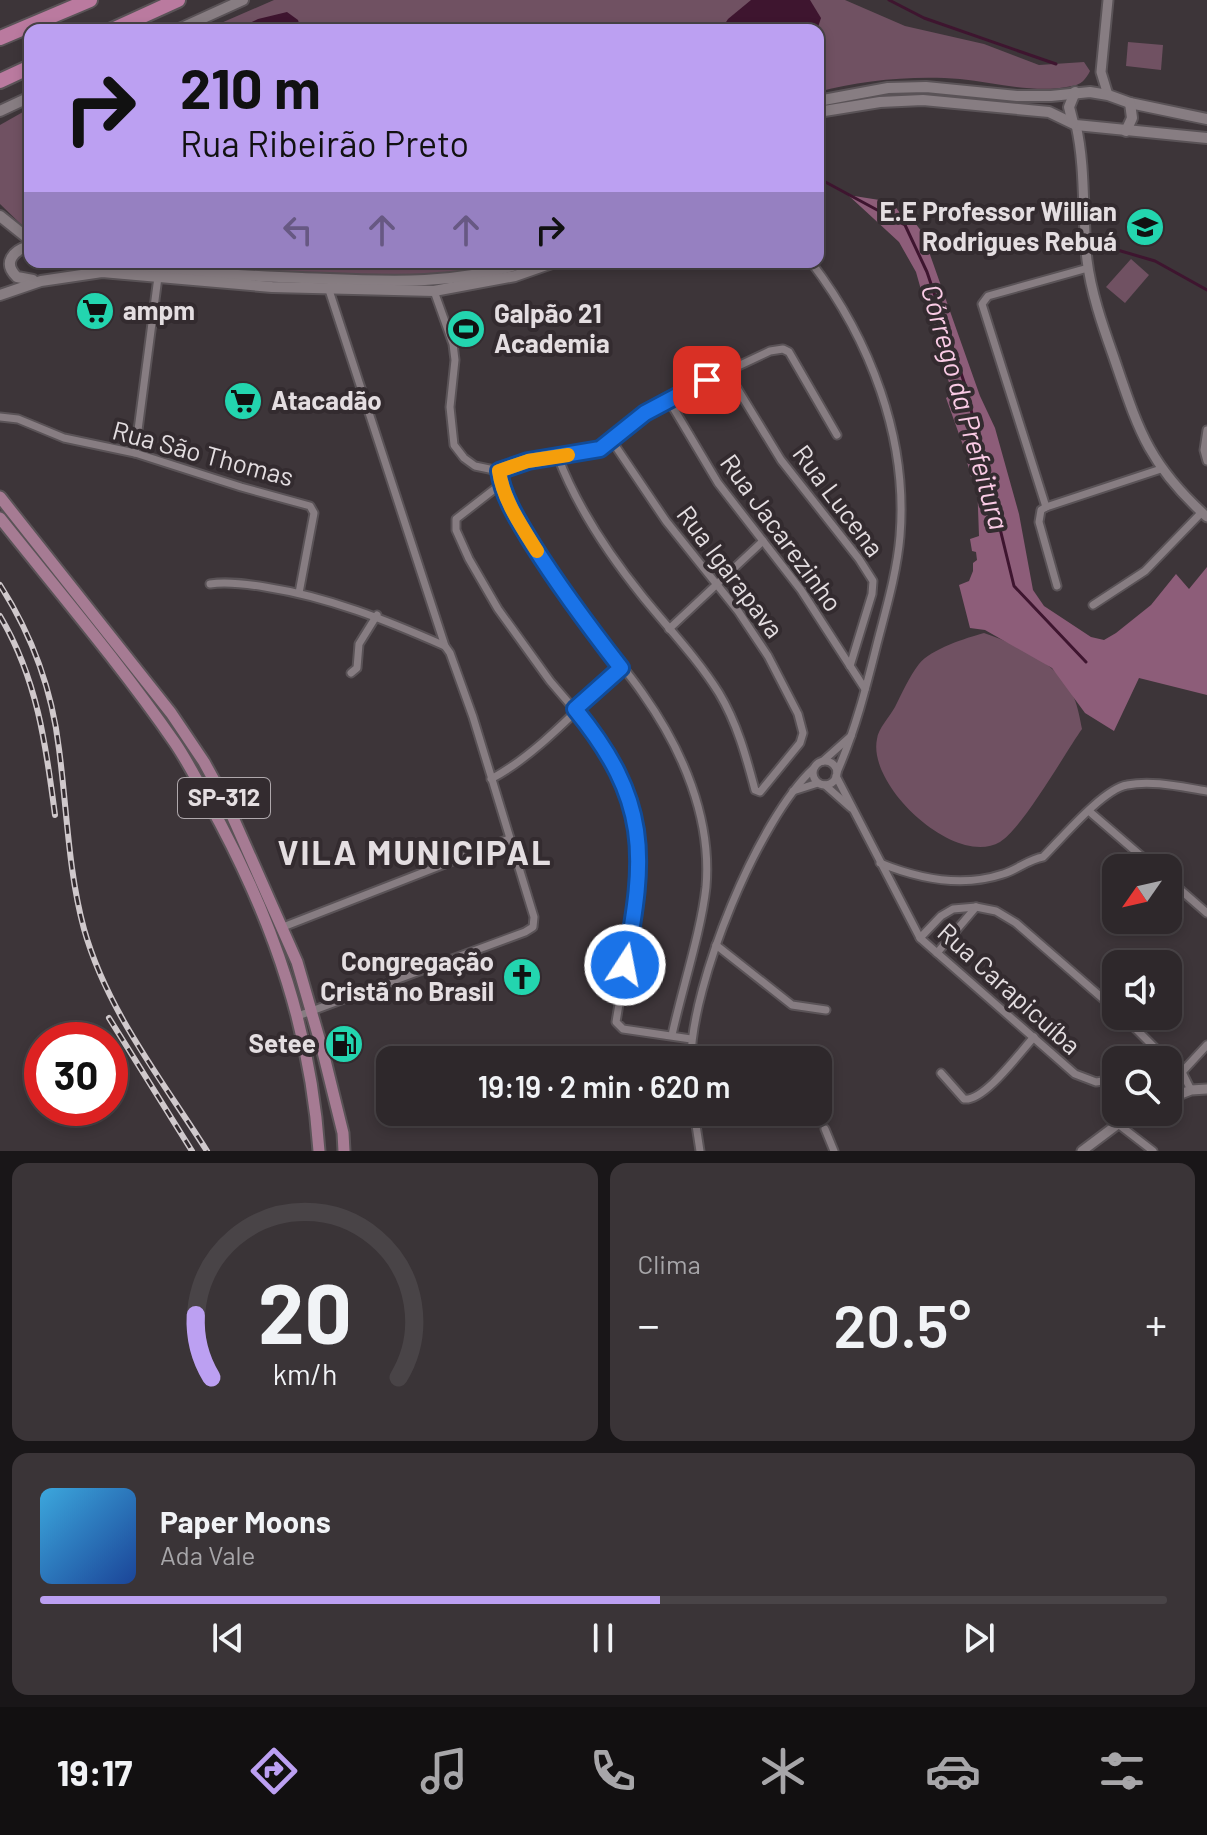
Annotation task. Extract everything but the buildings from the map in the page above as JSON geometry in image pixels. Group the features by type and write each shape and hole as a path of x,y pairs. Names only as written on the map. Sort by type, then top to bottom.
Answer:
{"highway":[{"path":"33,24 90,0"},
{"path":"125,24 178,0"},
{"path":"0,38 24,28"},
{"path":"0,81 24,70"}],"main road":[{"path":"190,24 243,0"},
{"path":"824,100 888,88 926,87 1017,96 1090,92 1207,119"},
{"path":"1074,124 1069,107 1075,92"},
{"path":"0,113 24,99"},
{"path":"824,111 880,102 923,100 1049,112 1074,124 1207,138"},
{"path":"1126,131 1131,122 1130,103"},
{"path":"0,216 24,238"},
{"path":"24,246 14,252 10,266 17,277 41,281"},
{"path":"154,268 272,278 410,282 476,275 502,268"},
{"path":"0,295 41,281 102,272 329,290 434,291 515,276 538,268"},
{"name":"SP-312","path":"0,497 163,702 204,762 243,834 283,927 312,1011 343,1133 344,1151"},
{"name":"SP-312","path":"0,518 128,679 192,770 250,880 283,966 308,1055 319,1151"}],"street":[{"path":"1108,0 1101,72 1108,95"},
{"path":"1090,92 1101,72"},
{"path":"1074,124 1080,146 1088,268 1100,318 1136,426 1161,469 1204,514 1145,571 1093,605"},
{"path":"1080,146 1093,127"},
{"path":"791,792 832,783 837,774 853,735 886,610 900,536 897,462 884,403 864,347 815,268"},
{"path":"1046,507 982,304 988,296 1088,268"},
{"path":"135,453 158,277"},
{"path":"298,1016 525,932 533,927 534,917 473,717 329,290"},
{"path":"434,291 453,344 455,360 450,407 454,445 475,466 499,471 528,461 591,452 612,441 638,418 668,399 770,351 787,350 837,435"},
{"name":"Rua Lucena","path":"726,370 781,460 873,581 872,594 850,666"},
{"name":"Rua Jacarezinho","path":"668,399 718,483 801,590 865,689"},
{"name":"Rua São Thomas","path":"0,417 18,419 50,434 135,453 310,506 314,513 299,593"},
{"path":"1207,430 1204,450 1207,461"},
{"name":"Rua Igarapava","path":"612,441 666,521 768,656 791,697 803,733 796,748 757,792 741,737 719,693 695,658 669,629"},
{"path":"558,457 595,528 669,629 763,541"},
{"path":"1057,586 1039,522 1039,515 1046,507 1161,469"},
{"path":"499,471 512,510 557,583 651,705 680,754 691,781 705,847 706,888 672,1035"},
{"path":"501,484 456,519 456,530 498,609 542,670 600,741 621,776 637,829 639,884 615,1018 623,1029 691,1039"},
{"path":"210,584 251,585 299,593 377,615 448,650"},
{"path":"351,673 357,668 359,644 377,615"},
{"path":"491,779 516,763 621,668"},
{"path":"691,1046 716,945 755,855 791,792 853,735"},
{"path":"823,761 834,765 837,774"},
{"path":"814,768 813,776 821,784"},
{"name":"Rua Carapicuíba","path":"837,774 852,810 920,938 1082,1079 1102,1081"},
{"name":"Rua Carapicuíba","path":"821,784 852,810"},
{"path":"880,863 908,875 935,881 995,877 1033,858 1043,857 1114,790 1126,785 1156,784 1207,791"},
{"path":"1090,812 1139,854"},
{"path":"283,927 509,839"},
{"path":"1182,891 1207,913"},
{"path":"920,938 946,912 959,907 996,911 1016,923 1102,998"},
{"path":"937,953 976,907"},
{"path":"716,945 792,1005 826,1010"},
{"path":"1137,1030 1153,1046"},
{"path":"941,1073 964,1099 973,1100 1034,1037"},
{"path":"1191,1090 1182,1072 1207,1045"},
{"path":"1182,1094 1207,1089"},
{"path":"696,1126 700,1151"},
{"path":"1082,1151 1115,1126"},
{"path":"1121,1126 1153,1151"},
{"path":"825,1129 834,1151"}],"shaded area":[{"path":"274,0 845,0 905,26 984,44 1039,65 1084,62 1090,71 1078,84 1058,88 1030,88 960,79 907,78 824,90 824,24 219,24"},
{"path":"751,0 810,0 821,18 819,24 725,24"},
{"path":"287,12 299,24 248,24"},
{"path":"1128,42 1163,45 1161,70 1126,66"},
{"path":"24,111 24,227 0,204 0,125"},
{"path":"848,195 892,202 907,223 912,219 922,232 980,396 995,428 1019,514 1033,590 1044,606 1091,637 1104,640 1151,605 1176,574 1189,589 1207,567 1207,695 1139,678 1114,731 1085,713 1052,668 985,630 970,628 959,585 969,581 973,563 977,560 970,539 979,536 977,481 975,475 971,477 966,458 973,452 964,448 946,398 953,393 947,377 949,360 925,304 916,272 899,242"},
{"path":"1131,259 1149,275 1125,303 1106,287"},
{"path":"206,268 485,268 453,275 371,281"},
{"path":"984,633 1010,643 1048,665 1074,698 1082,729 1020,822 1000,842 981,847 960,843 918,818 886,779 878,758 877,739 924,659 940,649"}],"waterway":[{"path":"889,0 924,18 1056,64"},
{"name":"Córrego da Prefeitura","path":"824,181 905,225 927,272 965,385 1014,586 1086,662"},
{"path":"1114,249 1155,261 1207,290"}],"railway":[{"path":"0,585 22,623 46,684 56,727 74,884 94,959 121,1017 207,1151"},
{"path":"0,616 23,663 38,712 55,815"},
{"path":"109,1018 192,1151"}],"slow traffic":[{"path":"537,551 512,510 499,471 528,461 568,455"}],"place":[{"name":"E.E Professor Willian Rodrigues Rebuá","path":"1145,227"},
{"name":"ampm","path":"95,311"},
{"name":"Galpão 21 Academia","path":"466,329"},
{"name":"Atacadão","path":"243,401"},
{"name":"Congregação Cristã no Brasil","path":"522,977"},
{"name":"Setee","path":"344,1044"}],"district":[{"name":"VILA MUNICIPAL","path":"415,853"}],"route":[{"path":"625,965 639,884 637,829 621,776 575,709 621,668 573,607 540,556 512,510 499,471 528,461 600,449 645,413 707,380"}]}
